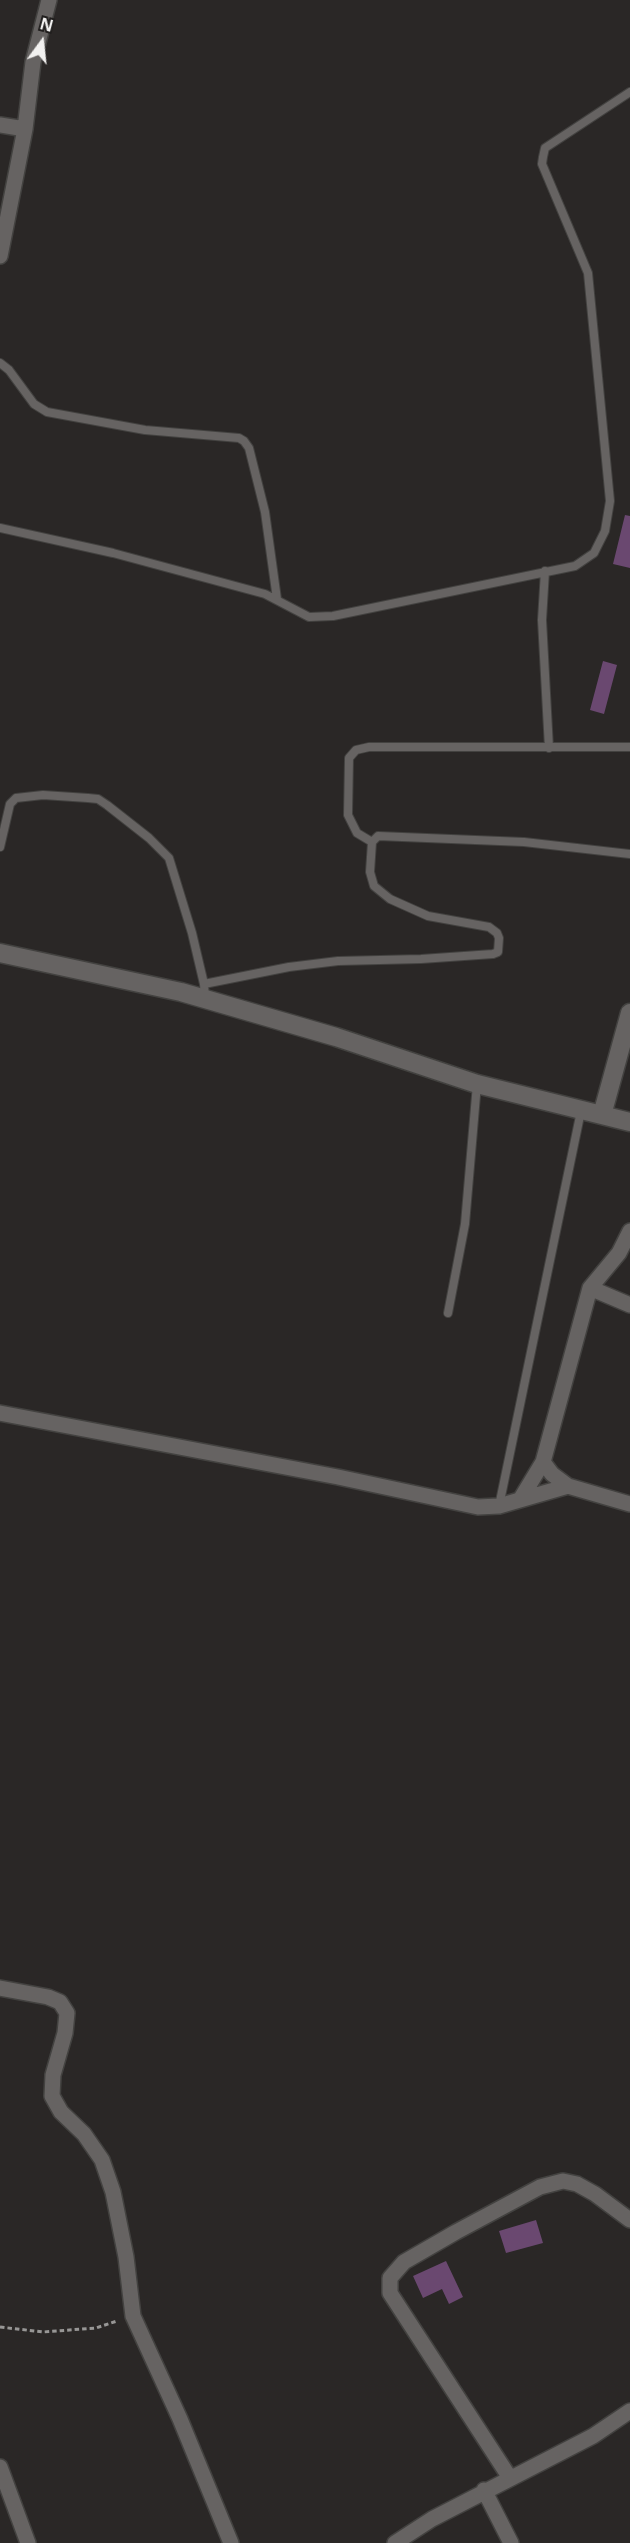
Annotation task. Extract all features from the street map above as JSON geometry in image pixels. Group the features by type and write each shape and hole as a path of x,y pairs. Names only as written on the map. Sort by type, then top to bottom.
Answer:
{"street":[{"path":"0,256 25,129 33,62 44,2"},
{"path":"0,125 25,129"},
{"path":"0,953 205,991 477,1084 630,1122"},
{"path":"602,1115 630,1013"},
{"path":"520,1500 543,1462 590,1288 620,1253 630,1231"},
{"path":"590,1288 630,1305"},
{"path":"0,1413 338,1477 478,1507 499,1506 568,1486"},
{"path":"543,1462 552,1474 568,1486 630,1504"},
{"path":"0,1988 48,1997 60,2002 67,2013 65,2033 53,2075 52,2096 61,2112 84,2133 102,2160 113,2193 126,2257 134,2316 231,2543"},
{"path":"510,2478 390,2293 390,2278 404,2262 456,2232 540,2187 563,2181 577,2184 595,2194 630,2220"},
{"path":"395,2543 432,2518 593,2436 630,2411"},
{"path":"0,2467 28,2543"},
{"path":"484,2490 511,2543"}],"lane":[{"path":"0,528 113,553 277,599 309,617 333,616 575,566 594,554 605,531 610,501 588,273 542,164 545,148 630,92"},
{"path":"0,363 9,370 34,404 47,412 145,430 239,438 244,441 249,448 265,512 277,599"},
{"path":"545,571 542,620 549,748"},
{"path":"372,842 357,832 348,815 349,758 356,750 369,747 630,747"},
{"path":"0,847 10,804 16,798 43,795 88,798 107,805 149,838 169,858 186,911 205,991 289,967 339,961 452,957 498,952 499,938 497,933 489,927 428,916 390,899 374,886 370,872 372,842 374,838 383,834 472,841 524,842 630,854"},
{"path":"448,1313 465,1224 477,1084"},
{"path":"499,1506 581,1109"}],"path":[{"path":"0,2328 43,2332 96,2328 134,2316"}],"building":[{"path":"625,515 630,516 630,568 613,564"},
{"path":"603,661 617,665 604,714 590,710"},
{"path":"536,2220 543,2243 506,2253 499,2231"},
{"path":"446,2261 463,2297 449,2304 442,2289 423,2298 413,2276"}]}
